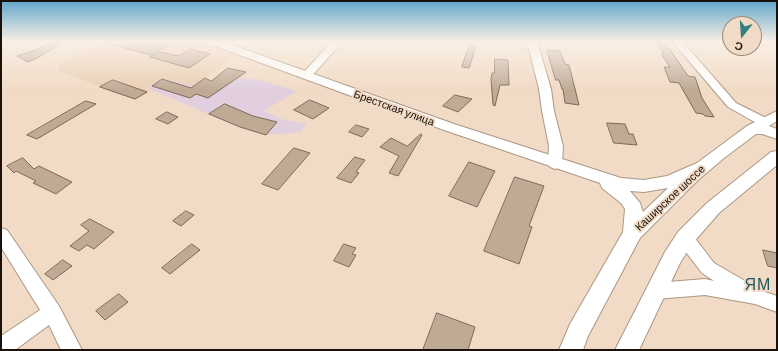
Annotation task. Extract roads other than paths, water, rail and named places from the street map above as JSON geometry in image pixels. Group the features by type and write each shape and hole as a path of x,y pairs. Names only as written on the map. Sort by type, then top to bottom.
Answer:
{"main road":[{"name":"Брестская улица","path":"255,57 555,164 620,184 644,186 670,182 702,167"},
{"path":"764,122 764,129 777,134"},
{"name":"Каширское шоссе","path":"571,350 616,260 633,233 702,167 764,122"},
{"path":"627,350 672,258 685,238 713,208 777,156"},
{"name":"Брестская улица","path":"578,171 613,187 627,198 634,208 633,233"}],"street":[{"path":"306,76 323,57"},
{"path":"536,57 546,92 548,111 556,146 555,164"},
{"path":"692,57 732,105 764,122"},
{"path":"1,234 52,312 72,350"},
{"path":"685,238 708,268 755,296"},
{"path":"656,291 705,287 755,296 777,304"},
{"path":"1,348 52,312"}],"district":[{"name":"ЯМ","path":"758,285"}]}
